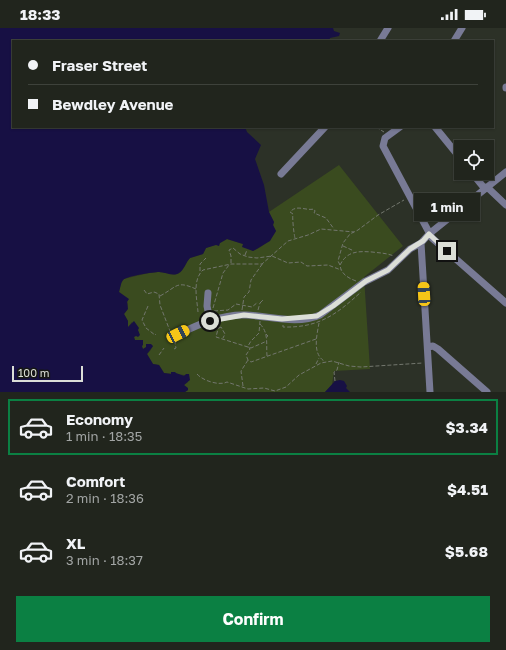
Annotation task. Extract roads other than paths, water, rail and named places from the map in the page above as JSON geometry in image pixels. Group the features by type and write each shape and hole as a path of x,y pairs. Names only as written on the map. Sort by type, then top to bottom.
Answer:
{"street":[{"path":"381,40 388,28"},
{"path":"455,40 462,28"},
{"path":"281,174 324,128"},
{"path":"399,128 389,135 383,142 384,148 429,234 506,303"},
{"path":"436,128 454,150"},
{"path":"178,337 201,323 242,315 259,320 317,316 359,286 388,270 413,246 421,242 506,172"},
{"path":"479,180 506,205"},
{"path":"421,242 430,392"},
{"path":"208,293 207,306 210,321"},
{"path":"428,347 433,346 438,349 487,392"}]}
